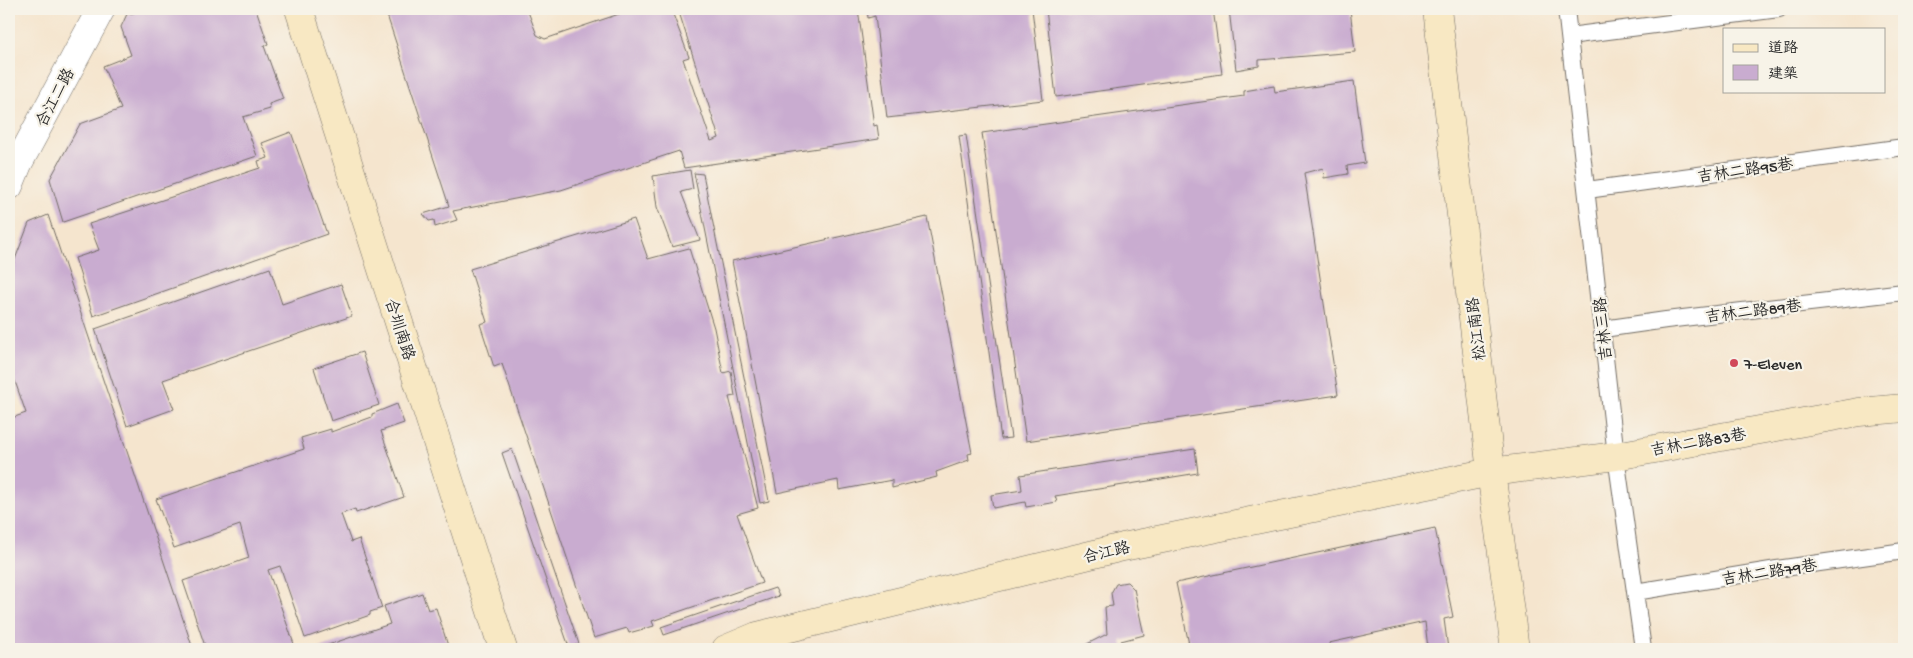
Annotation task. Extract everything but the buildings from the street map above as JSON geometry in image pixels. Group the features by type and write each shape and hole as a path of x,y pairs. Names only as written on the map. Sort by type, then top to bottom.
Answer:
{"street":[{"name":"合江二路","path":"9,186 18,164 101,9"},
{"name":"合圳南路","path":"299,9 503,649"},
{"name":"松江南路","path":"1437,9 1491,472 1515,649"},
{"name":"吉林二路83巷","path":"1491,472 1616,456 1859,412 1904,408"},
{"name":"合江路","path":"726,649 757,636 1124,547 1491,472"}],"lane":[{"name":"吉林三路","path":"1566,9 1616,456 1643,649"},
{"path":"1569,36 1778,9"},
{"name":"吉林二路95巷","path":"1587,190 1904,147"},
{"name":"吉林二路89巷","path":"1603,329 1904,292"},
{"name":"吉林二路79巷","path":"1635,592 1777,568 1904,551"}],"place":[{"name":"7-Eleven","path":"1734,363"}]}
